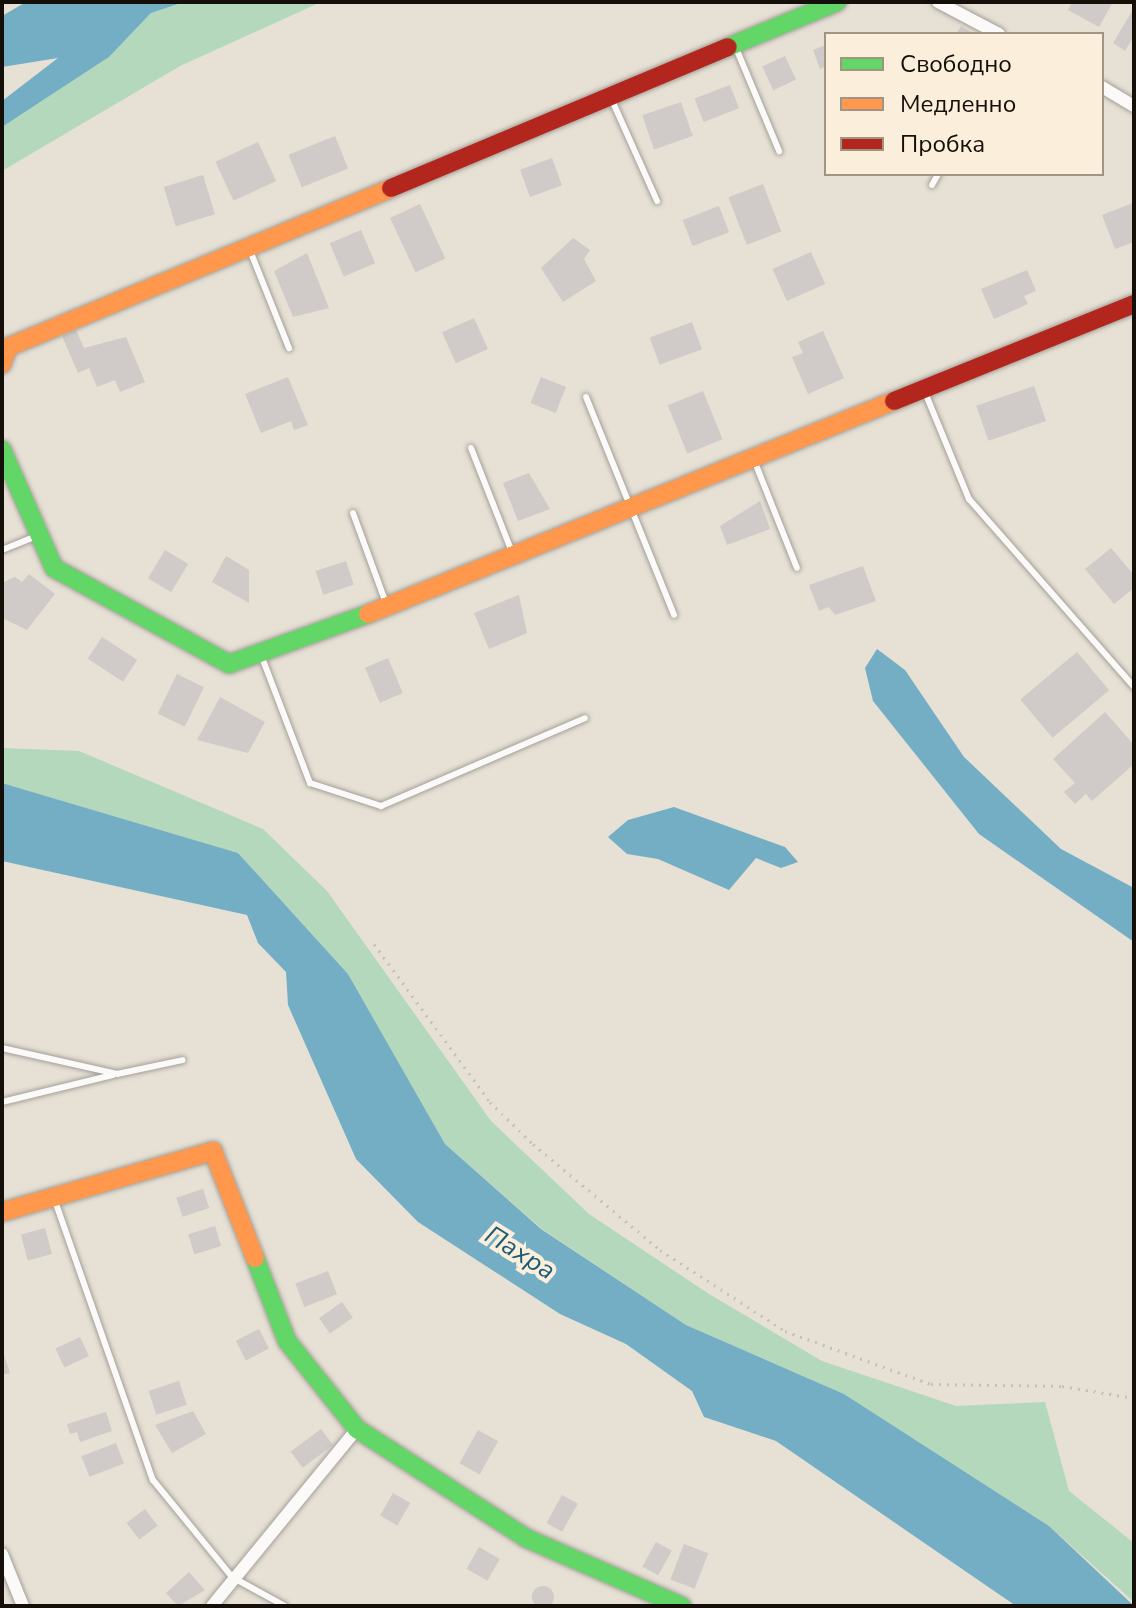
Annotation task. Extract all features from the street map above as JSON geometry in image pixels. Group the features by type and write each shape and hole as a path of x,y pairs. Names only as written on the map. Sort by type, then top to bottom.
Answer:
{"street":[{"path":"2,364 8,347 837,2"},
{"path":"938,2 995,32"},
{"path":"1104,88 1134,106"},
{"path":"2,450 54,568 229,664 262,657 1134,304"},
{"path":"2,1212 213,1151 287,1341 357,1429 526,1538 682,1606"},
{"path":"212,1606 232,1577 357,1429"},
{"path":"2,1554 23,1606"}],"lane":[{"path":"734,45 779,151"},
{"path":"611,96 657,201"},
{"path":"932,185 937,176"},
{"path":"249,247 289,348"},
{"path":"923,389 969,499 1134,687"},
{"path":"586,397 674,615"},
{"path":"471,448 514,555"},
{"path":"753,458 797,568"},
{"path":"353,513 387,607"},
{"path":"2,550 40,534"},
{"path":"262,657 310,783 381,806 585,718"},
{"path":"2,1048 117,1074"},
{"path":"2,1102 183,1060"},
{"path":"54,1198 153,1480 232,1577 285,1606"}],"path":[{"path":"374,944 490,1102 533,1144 660,1250 785,1331 931,1384 1062,1386 1134,1398"}],"green space":[{"path":"184,2 321,2 180,66 2,171 2,127 109,57 151,13"},
{"path":"2,748 79,751 263,829 327,891 491,1121 589,1214 709,1294 822,1361 956,1406 1045,1402 1069,1491 1134,1543 1134,1602 1049,1526 844,1394 686,1325 542,1229 445,1144 348,974 238,853 2,783"}],"water":[{"path":"26,2 184,2 151,13 109,57 2,127 2,101 58,58 2,67 2,16"},
{"path":"877,649 905,670 964,757 1061,849 1134,888 1134,942 979,834 873,701 865,668"},
{"name":"Пахра","path":"2,783 238,853 348,974 445,1144 541,1229 686,1325 844,1394 1049,1526 1134,1606 1016,1606 776,1441 704,1417 692,1391 626,1344 560,1314 418,1222 356,1159 288,1005 286,972 258,943 247,915 2,861"},
{"path":"674,807 785,847 798,862 781,868 756,858 729,890 658,859 627,854 608,837 628,820"}],"building":[{"path":"1072,2 1113,2 1099,27 1068,10"},
{"path":"1134,8 1134,36 1125,51 1113,43"},
{"path":"961,26 971,32 957,32"},
{"path":"824,46 824,67 820,69 813,50"},
{"path":"785,56 796,80 773,90 762,67"},
{"path":"730,85 739,108 703,122 695,99"},
{"path":"681,102 693,136 654,149 642,115"},
{"path":"335,136 348,168 302,187 289,155"},
{"path":"258,142 276,181 234,201 215,162"},
{"path":"552,158 562,185 530,197 520,170"},
{"path":"203,175 215,214 176,226 164,187"},
{"path":"763,184 781,232 747,245 728,197"},
{"path":"1133,203 1134,242 1115,249 1102,215"},
{"path":"420,204 445,258 415,272 390,218"},
{"path":"719,206 729,232 693,246 683,220"},
{"path":"361,230 375,263 344,276 330,243"},
{"path":"573,238 590,250 584,259 596,281 563,302 541,268"},
{"path":"811,252 825,284 787,301 773,269"},
{"path":"307,253 329,308 293,317 274,271"},
{"path":"1027,270 1036,291 1024,296 1028,304 994,319 981,289"},
{"path":"474,318 488,349 456,363 442,332"},
{"path":"692,322 702,349 660,365 650,337"},
{"path":"76,330 84,348 126,337 145,382 120,392 115,380 97,387 89,368 78,373 62,336"},
{"path":"823,331 844,378 808,394 792,357 803,353 798,342"},
{"path":"288,377 308,425 294,430 291,421 261,433 245,394"},
{"path":"541,377 566,387 556,413 531,403"},
{"path":"1034,386 1046,421 988,441 976,406"},
{"path":"703,391 722,439 687,453 668,405"},
{"path":"529,473 550,509 518,521 503,483"},
{"path":"760,501 770,529 727,545 720,526"},
{"path":"1111,548 1134,575 1134,588 1114,604 1085,569"},
{"path":"165,550 188,564 171,592 148,578"},
{"path":"226,556 249,570 249,603 212,582"},
{"path":"346,561 354,585 323,595 316,571"},
{"path":"863,566 876,601 835,615 829,607 819,611 809,585"},
{"path":"29,574 55,594 27,630 2,618 2,583 15,577 22,582"},
{"path":"519,595 527,633 489,649 474,613"},
{"path":"102,637 137,660 123,682 88,659"},
{"path":"1077,652 1109,690 1052,738 1020,700"},
{"path":"388,658 403,693 380,703 365,668"},
{"path":"177,674 204,687 185,727 158,714"},
{"path":"220,697 265,722 248,753 197,740"},
{"path":"1105,712 1134,745 1134,764 1092,801 1086,794 1075,804 1064,792 1075,783 1053,759"},
{"path":"203,1189 209,1208 183,1217 176,1198"},
{"path":"215,1226 221,1246 194,1254 188,1234"},
{"path":"45,1228 52,1254 28,1261 21,1234"},
{"path":"328,1271 337,1294 304,1307 295,1284"},
{"path":"342,1302 353,1318 330,1334 319,1318"},
{"path":"259,1329 269,1349 246,1360 236,1341"},
{"path":"80,1337 89,1356 64,1367 56,1348"},
{"path":"2,1349 10,1373 2,1375"},
{"path":"179,1381 187,1405 156,1415 149,1391"},
{"path":"193,1411 206,1434 172,1453 155,1425"},
{"path":"106,1412 112,1431 80,1442 77,1432 70,1434 67,1424"},
{"path":"321,1429 333,1445 303,1468 291,1452"},
{"path":"478,1430 498,1441 480,1474 460,1463"},
{"path":"116,1443 124,1464 89,1477 81,1456"},
{"path":"393,1493 410,1503 397,1526 380,1516"},
{"path":"562,1495 578,1504 562,1532 546,1523"},
{"path":"145,1509 158,1526 139,1540 127,1523"},
{"path":"656,1542 672,1551 658,1575 642,1566"},
{"path":"684,1544 708,1553 695,1589 670,1579"},
{"path":"479,1547 500,1559 487,1581 466,1569"},
{"path":"189,1572 205,1590 178,1606 166,1593"},
{"path":"543,1586 551,1589 554,1597 551,1605 543,1608 535,1605 532,1597 535,1589"}],"traffic: fast":[{"path":"728,47 837,2"},
{"path":"2,450 54,568 229,664 368,614"},
{"path":"255,1258 287,1341 357,1429 526,1538 682,1606"}],"traffic: slow":[{"path":"2,364 8,347 391,188"},
{"path":"368,614 894,401"},
{"path":"2,1212 213,1151 255,1258"}],"traffic: jam":[{"path":"391,188 728,47"},
{"path":"894,401 1134,304"}]}
